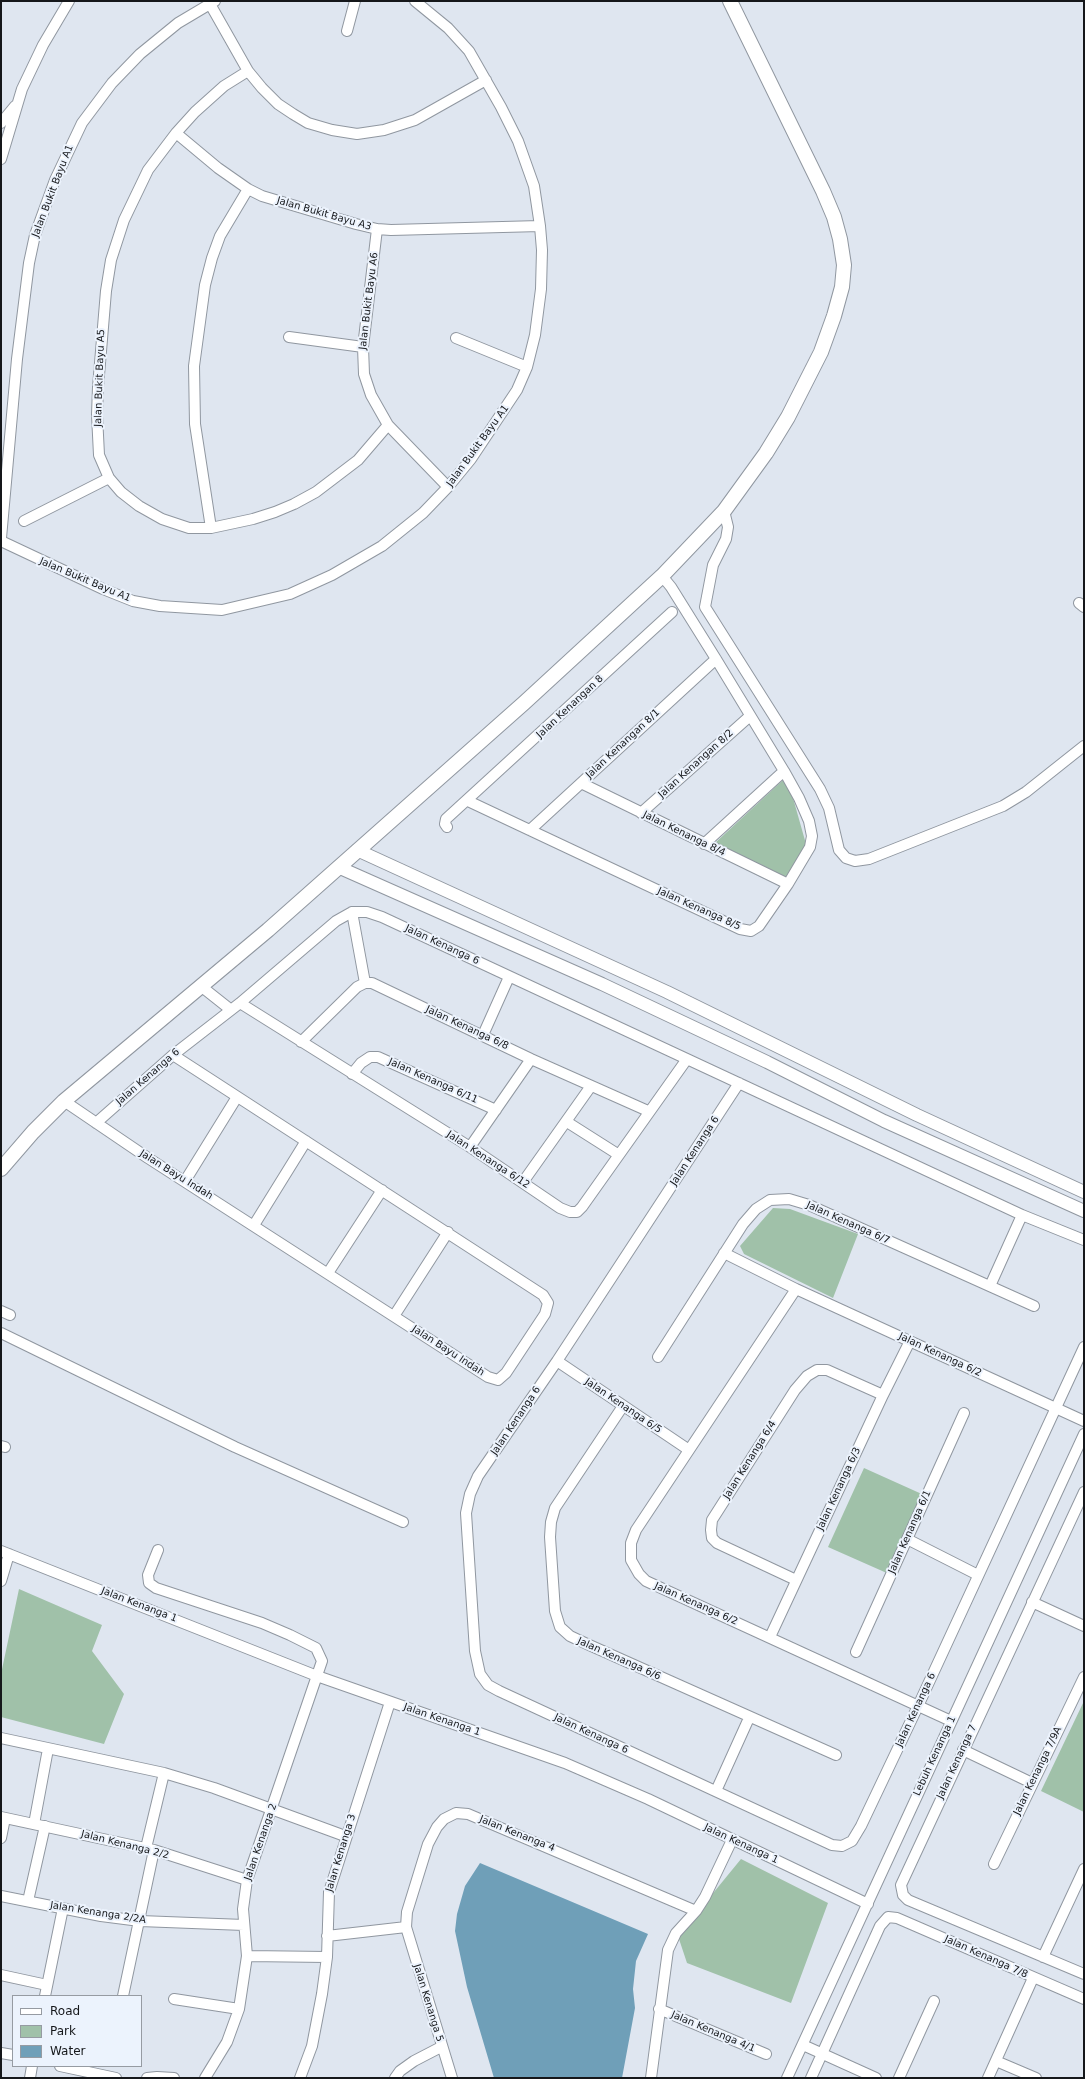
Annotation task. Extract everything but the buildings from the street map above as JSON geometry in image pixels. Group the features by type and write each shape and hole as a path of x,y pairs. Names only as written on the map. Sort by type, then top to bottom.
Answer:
{"main road":[{"path":"1,1169 33,1132 64,1101 109,1062 202,987 524,703 662,576 724,511 766,453 806,383 821,352 834,316 842,287 844,265 838,232 823,191 730,1"}],"street":[{"path":"1,159 17,104 43,45 69,1"},
{"path":"347,31 355,1"},
{"name":"Jalan Bukit Bayu A1","path":"213,2 178,23 140,54 107,88 82,123 45,205 35,234 22,313 1,540 90,584 134,601 160,606 222,610 290,594 332,575 382,546 423,513 448,488 498,421 517,390 527,366 535,335 541,289 542,250 534,186 518,141 469,51 448,28 415,1"},
{"path":"213,2 248,71 278,104 308,123 356,134 384,130 415,120 486,80"},
{"name":"Jalan Bukit Bayu A5","path":"248,71 224,86 195,112 176,133 148,170 124,220 111,260 100,350 97,415 99,455 109,478 138,506 162,519 189,528 211,528 253,519 275,512 316,492 358,460 388,425"},
{"path":"1,123 17,104"},
{"name":"Jalan Bukit Bayu A3","path":"176,133 218,168 248,189 262,196 378,229 540,226"},
{"path":"211,528 195,424 194,366 204,292 212,258 220,236 248,189"},
{"name":"Jalan Bukit Bayu A6","path":"378,229 363,347 364,374 371,395 388,425 448,488"},
{"path":"289,337 363,347"},
{"path":"456,338 527,366"},
{"path":"24,521 109,478"},
{"path":"724,511 728,527 726,539 713,565 704,607 820,789 829,808 840,850 846,858 855,861 869,858 1002,806 1026,792 1084,746"},
{"name":"Jalan Kenanga 8/5","path":"468,801 740,929 751,931 759,926 788,884 810,847 812,836 808,821 799,798 784,771 716,659 662,576"},
{"name":"Jalan Kenangan 8","path":"447,827 445,824 446,819 468,801 672,612"},
{"name":"Jalan Kenangan 8/1","path":"530,830 716,659"},
{"name":"Jalan Kenangan 8/2","path":"641,813 750,716"},
{"path":"704,844 784,771"},
{"name":"Jalan Kenanga 8/4","path":"581,783 788,884"},
{"path":"357,850 667,992 916,1115 1084,1192"},
{"path":"338,867 602,984 767,1062 884,1121 1084,1211"},
{"path":"301,1042 357,987 366,983 352,912"},
{"name":"Jalan Kenanga 6","path":"96,1123 173,1055 240,1003 336,921 352,912 367,912 382,917 739,1083 557,1361 478,1476 470,1494 466,1513 475,1651 480,1674 488,1685 499,1691 832,1845 842,1846 852,1841 861,1826 1084,1347"},
{"path":"483,1035 509,976"},
{"name":"Jalan Kenanga 6/8","path":"366,983 372,983 532,1059 648,1111"},
{"path":"202,987 231,1010"},
{"name":"Jalan Kenanga 6/12","path":"240,1003 470,1147 560,1208 570,1212 577,1212 582,1207 648,1111 687,1059"},
{"name":"Jalan Bayu Indah","path":"64,1101 185,1181 488,1376 498,1380 506,1373 545,1314 548,1303 543,1295 173,1055"},
{"name":"Jalan Kenanga 6/11","path":"352,1074 361,1063 370,1057 378,1057 496,1110"},
{"path":"470,1147 532,1059"},
{"path":"739,1083 1022,1215 1084,1240"},
{"path":"523,1182 591,1086"},
{"path":"185,1181 237,1097"},
{"path":"566,1122 619,1155"},
{"path":"254,1225 306,1141"},
{"path":"328,1273 382,1190"},
{"name":"Jalan Kenanga 6/7","path":"658,1357 743,1224 756,1209 770,1200 789,1199 809,1205 1034,1306"},
{"path":"990,1286 1022,1215"},
{"path":"394,1316 448,1232"},
{"name":"Jalan Kenanga 6/2","path":"724,1253 796,1289 1084,1421"},
{"name":"Jalan Kenanga 6/2","path":"796,1289 636,1530 631,1543 631,1560 639,1574 646,1581 951,1721"},
{"path":"1,1333 235,1447 403,1522"},
{"name":"Jalan Kenanga 6/3","path":"770,1637 883,1395 910,1341"},
{"name":"Jalan Kenanga 6/5","path":"557,1361 689,1450"},
{"name":"Jalan Kenanga 6/4","path":"796,1580 717,1543 712,1538 710,1530 712,1520 795,1390 807,1376 817,1370 827,1370 883,1395"},
{"name":"Jalan Kenanga 6/6","path":"623,1406 555,1508 551,1522 550,1538 555,1611 560,1627 575,1639 749,1718 836,1755"},
{"name":"Jalan Kenanga 6/1","path":"856,1652 964,1413"},
{"name":"Lebuh Kenanga 1","path":"787,2078 1084,1434"},
{"name":"Jalan Kenanga 7","path":"1084,1492 901,1885 903,1894 908,1900 1084,1974"},
{"path":"907,1539 978,1575"},
{"name":"Jalan Kenanga 2","path":"158,1550 148,1575 149,1583 156,1588 262,1623 316,1648 322,1661 247,1880 243,1909 247,1956 239,2010 227,2042 205,2078"},
{"path":"1,1581 5,1552"},
{"name":"Jalan Kenanga 1","path":"5,1552 317,1676 565,1763 648,1799 868,1904"},
{"path":"1032,1602 1084,1626"},
{"name":"Jalan Kenanga 7/9A","path":"994,1864 1084,1677"},
{"name":"Jalan Kenanga 3","path":"300,2078 312,2046 327,1957 329,1892 345,1836 390,1702"},
{"path":"716,1792 749,1718"},
{"path":"1,1738 164,1773 272,1808 345,1836"},
{"path":"34,1824 48,1749"},
{"path":"963,1750 1032,1783"},
{"path":"124,1995 140,1921 150,1849 164,1773"},
{"name":"Jalan Kenanga 4","path":"406,1927 407,1912 428,1844 437,1827 444,1819 456,1813 475,1816 696,1910"},
{"path":"1,1838 3,1817"},
{"name":"Jalan Kenanga 2/2","path":"3,1817 150,1849 247,1880"},
{"path":"28,1901 45,1826"},
{"path":"652,2078 659,2010 668,1950 676,1933 705,1897 732,1840"},
{"path":"1043,1957 1082,1880 1084,1869"},
{"name":"Jalan Kenanga 2/2A","path":"1,1896 140,1921 244,1925"},
{"path":"45,1995 63,1908"},
{"name":"Jalan Kenanga 7/8","path":"822,2054 880,1926 888,1918 897,1918 1084,1999"},
{"path":"327,1936 406,1927"},
{"name":"Jalan Kenanga 5","path":"406,1927 441,2047 452,2078"},
{"path":"247,1956 327,1957"},
{"path":"1,1975 47,1985"},
{"path":"988,2078 1033,1978"},
{"path":"174,2000 239,2010"},
{"path":"899,2078 934,2001"},
{"name":"Jalan Kenanga 4/1","path":"659,2010 766,2054"},
{"path":"803,2045 876,2078"},
{"path":"395,2078 400,2071 414,2060 441,2047"},
{"path":"1,2053 12,2055"},
{"path":"811,2078 822,2054"},
{"path":"996,2061 1036,2078"},
{"path":"30,2078 32,2067"},
{"path":"65,2067 111,2077 108,2067"},
{"path":"147,2078 158,2076 174,2078"}],"green space":[{"path":"783,780 793,798 806,844 785,879 715,843"},
{"path":"773,1208 790,1209 858,1234 833,1298 744,1254 740,1246"},
{"path":"864,1468 924,1495 889,1574 828,1547"},
{"path":"19,1589 102,1625 92,1651 124,1694 104,1744 1,1717 1,1674"},
{"path":"1084,1701 1084,1812 1041,1791"},
{"path":"741,1859 828,1903 791,2003 687,1963 678,1936"}],"water":[{"path":"480,1863 648,1934 636,1961 633,1989 635,2008 622,2078 494,2078 467,1987 455,1931 457,1914 465,1886"}]}
